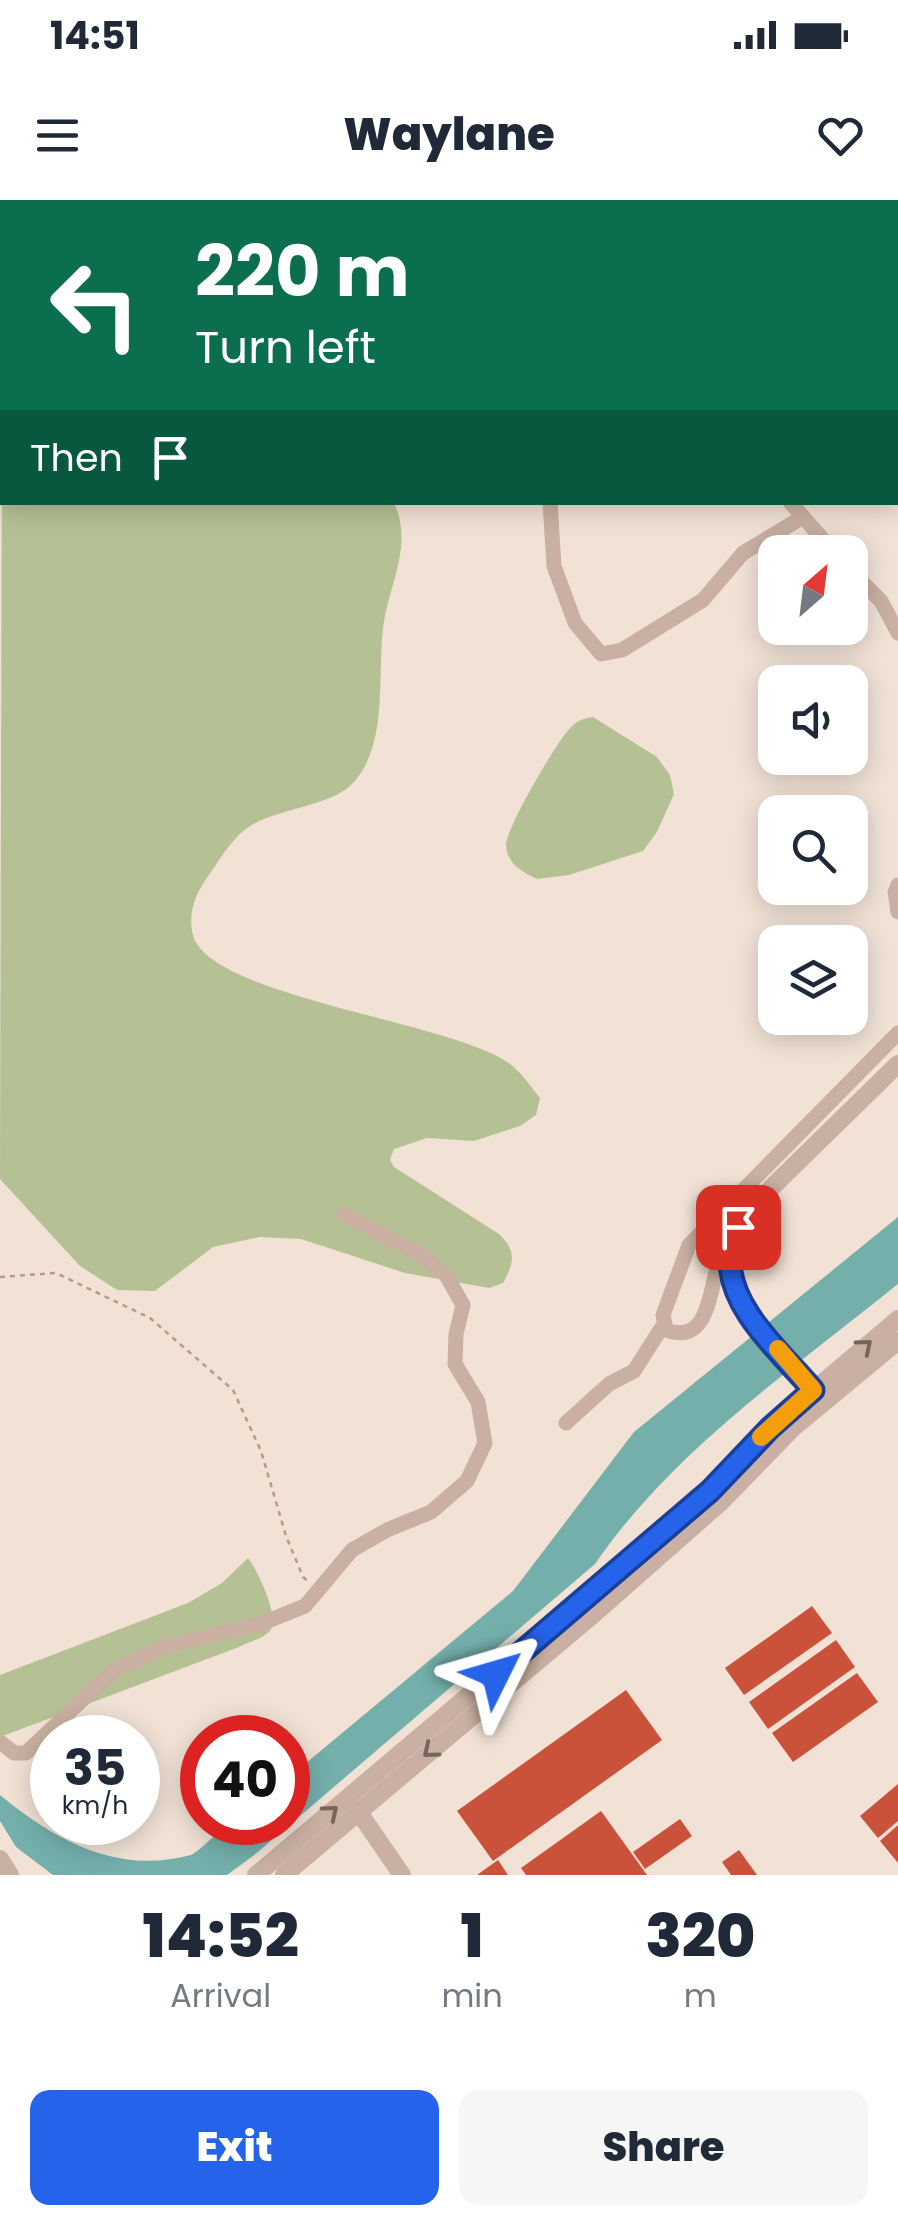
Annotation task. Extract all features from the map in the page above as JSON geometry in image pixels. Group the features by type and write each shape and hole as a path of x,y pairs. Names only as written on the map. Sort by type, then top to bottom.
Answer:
{"street":[{"path":"550,505 554,566 575,623 601,654 622,650 703,600 743,553 803,516"},
{"path":"793,505 819,535"},
{"path":"868,585 892,605 898,633"},
{"path":"898,885 898,912"},
{"path":"566,1423 609,1384 634,1370 662,1327 690,1245 898,1033"},
{"path":"814,1390 758,1326 737,1294 730,1260 738,1227 765,1194 898,1064"},
{"path":"0,1742 14,1753 26,1753 113,1672 166,1646 263,1623 305,1606 352,1550 431,1512 467,1481 485,1442 478,1402 455,1364 456,1334 463,1305 446,1275 420,1254 344,1215"},
{"path":"662,1327 676,1334 696,1328 704,1320 718,1265 730,1260"},
{"path":"256,1875 696,1503 770,1428 898,1319"},
{"path":"284,1875 595,1614 721,1502 794,1426 814,1390 898,1342"},
{"path":"358,1811 402,1875"},
{"path":"0,1859 10,1875"}],"path":[{"path":"0,1277 56,1273 150,1318 233,1390 261,1451 303,1578 320,1592"}],"green space":[{"path":"2,505 395,505 401,547 384,621 377,726 365,765 345,790 262,820 238,836 198,894 191,926 209,957 242,975 286,992 481,1049 510,1064 522,1076 540,1098 536,1115 520,1126 474,1141 427,1138 394,1149 390,1160 394,1167 505,1240 512,1257 503,1283 489,1288 405,1273 301,1239 260,1237 213,1247 155,1291 117,1290 80,1266 0,1179"},
{"path":"593,717 657,757 670,775 674,794 657,832 643,851 569,875 537,879 512,862 507,852 508,836 565,734 577,722"},
{"path":"248,1558 270,1606 269,1632 58,1715 30,1715 30,1726 0,1737 0,1675 188,1603 222,1583"}],"water":[{"path":"898,1217 898,1284 697,1448 660,1484 595,1564 310,1807 310,1760 513,1591 634,1432"},
{"path":"0,1795 30,1817 30,1845 79,1845 112,1857 137,1860 191,1855 202,1847 266,1845 227,1875 53,1875 16,1847 0,1821"}],"building":[{"path":"812,1606 832,1633 744,1695 725,1668"},
{"path":"836,1640 855,1667 768,1729 749,1702"},
{"path":"857,1673 878,1702 793,1762 772,1733"},
{"path":"626,1690 662,1740 493,1861 457,1811"},
{"path":"898,1784 898,1821 878,1838 860,1816"},
{"path":"601,1811 647,1875 526,1875 521,1868"},
{"path":"680,1819 692,1836 645,1869 633,1852"},
{"path":"898,1825 898,1863 880,1841"},
{"path":"739,1850 757,1875 731,1875 722,1862"},
{"path":"498,1860 508,1875 477,1875"}],"slow traffic":[{"path":"761,1437 813,1390 778,1349"}],"route":[{"path":"496,1674 710,1491 813,1390 758,1326 737,1294 730,1260 738,1227"}]}
